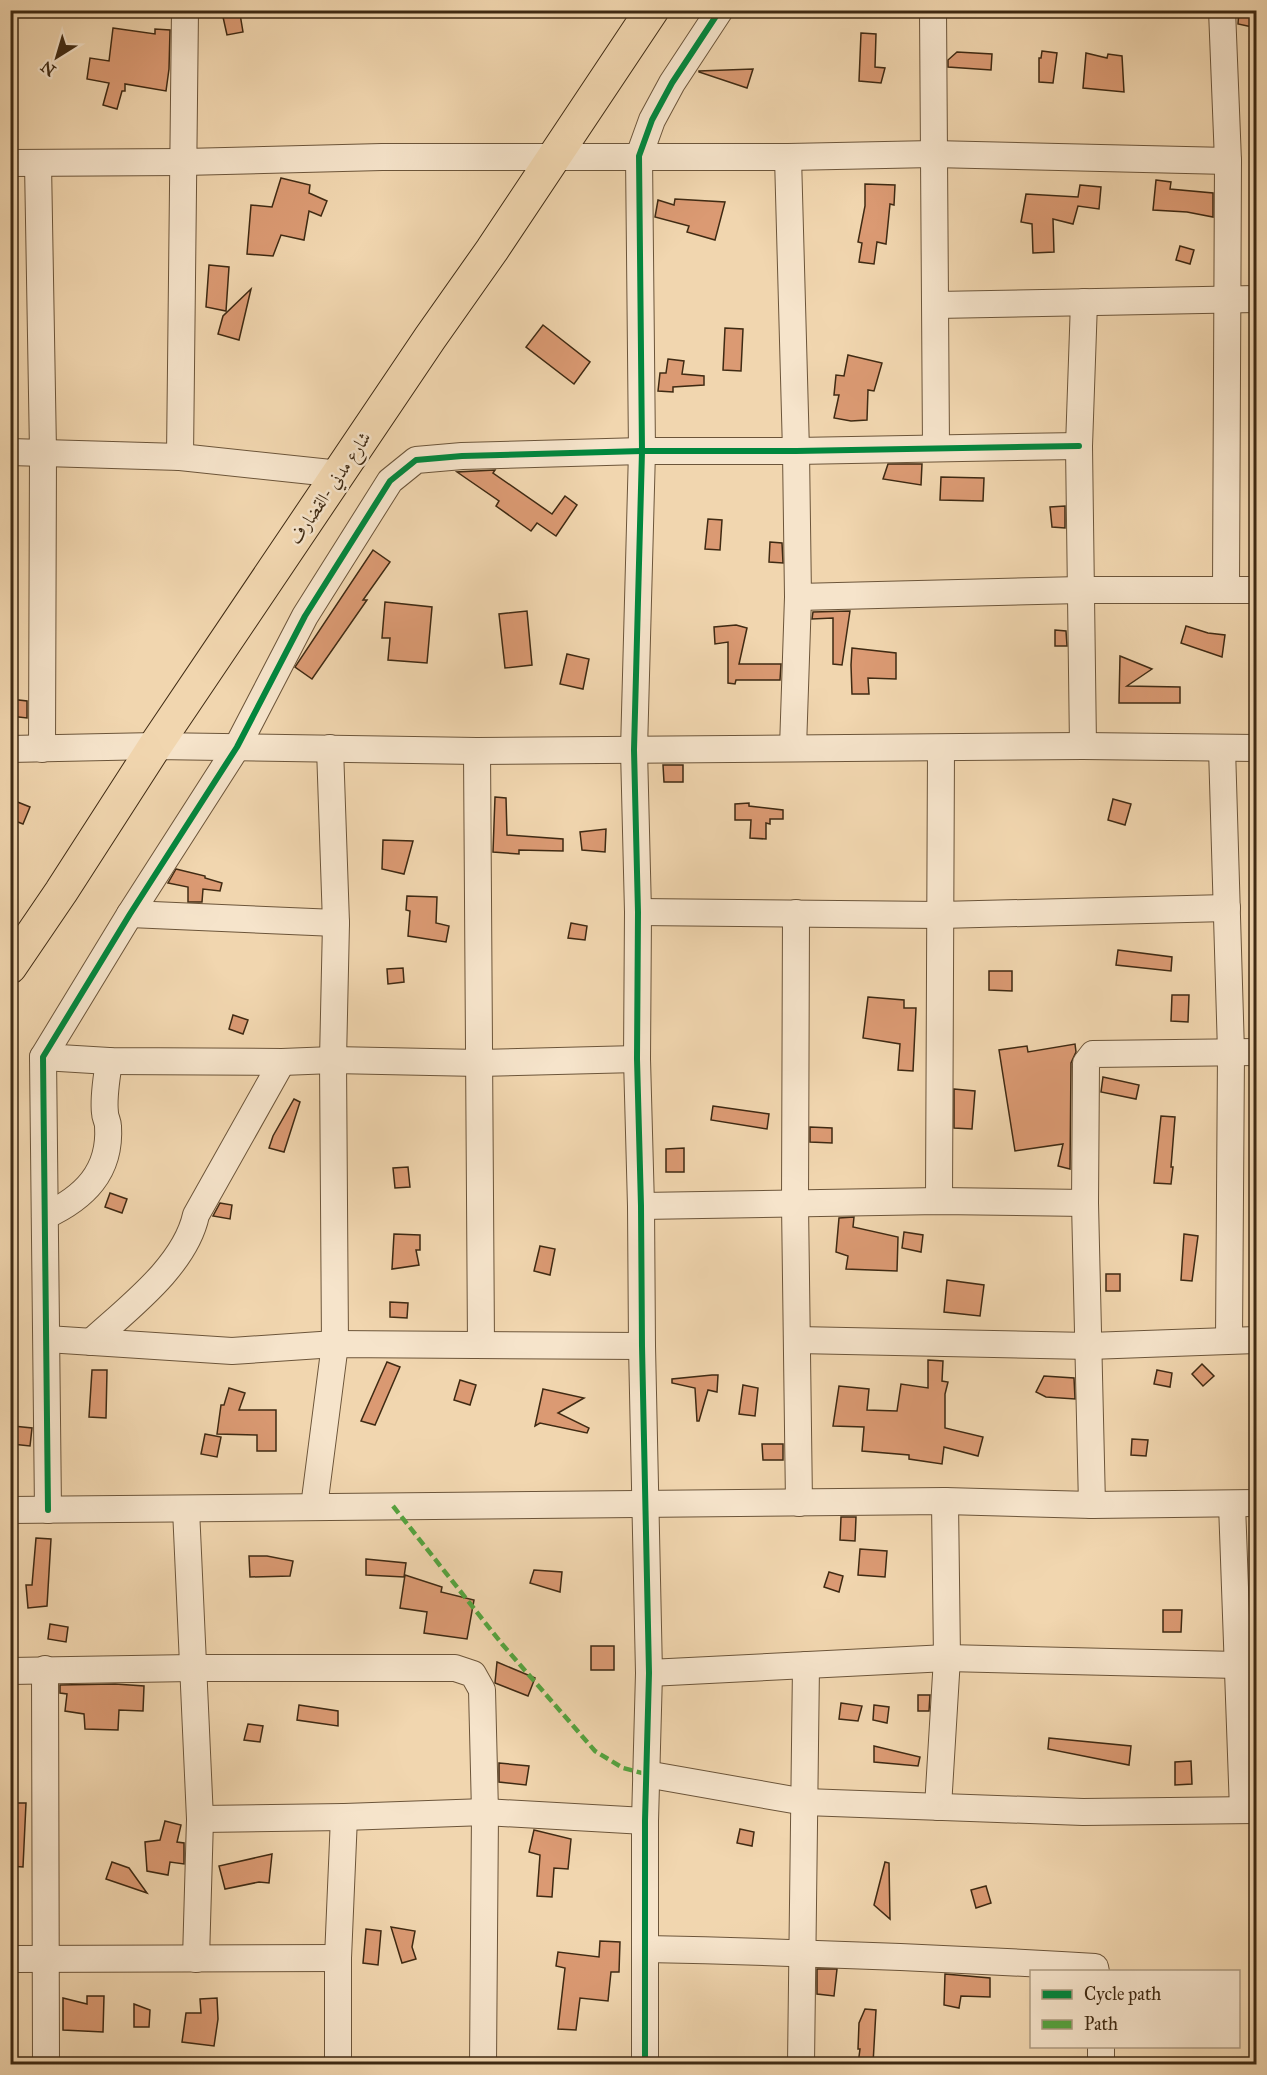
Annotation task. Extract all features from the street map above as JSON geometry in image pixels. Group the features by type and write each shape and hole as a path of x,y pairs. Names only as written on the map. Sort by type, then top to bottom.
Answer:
{"highway":[{"name":"شارع مدني -القضارف","path":"10,967 155,746 652,10"}],"street":[{"path":"180,457 185,10"},
{"path":"645,2064 645,1821 649,1673 637,1059 638,912 634,750 642,451 639,156 652,120 672,83 720,10"},
{"path":"933,10 936,448"},
{"path":"1222,10 1228,161 1226,589"},
{"path":"10,163 184,162 382,157 788,157 933,154 1228,161"},
{"path":"788,157 798,597 793,748"},
{"path":"38,163 43,451 42,749"},
{"path":"936,305 1257,299"},
{"path":"1083,746 1079,446 1084,302"},
{"path":"48,1510 43,1057 130,914 237,747 305,616 390,481 416,460 462,456 642,451 1079,446"},
{"path":"10,452 43,451 180,457 340,474"},
{"path":"798,597 1082,590 1257,590"},
{"path":"10,749 155,746 477,750 1083,746 1257,748"},
{"path":"314,1507 335,1344 333,1060 336,923 330,748"},
{"path":"939,1201 941,748"},
{"path":"1222,748 1231,1052 1229,1340"},
{"path":"477,750 481,1345"},
{"path":"638,912 940,915 1227,908"},
{"path":"796,913 795,1204 799,1503"},
{"path":"130,914 336,923"},
{"path":"1092,1505 1085,1203 1086,1063 1093,1054 1257,1052"},
{"path":"43,1057 108,1061 333,1060 479,1063 637,1059"},
{"path":"45,1216 67,1206 86,1190 100,1172 107,1147 108,1125 105,1112 108,1061"},
{"path":"92,1342 142,1295 184,1246 192,1231 196,1215 282,1062"},
{"path":"641,1206 939,1201 1085,1203"},
{"path":"47,1339 232,1351 335,1344 642,1346"},
{"path":"797,1340 1089,1346 1257,1340"},
{"path":"10,1510 945,1501 1092,1505 1244,1503 1237,1665 1250,1810 1083,1812 805,1802 646,1774"},
{"path":"938,1807 947,1658 945,1501"},
{"path":"186,1509 200,1819 196,1959"},
{"path":"649,1673 947,1658 1237,1665"},
{"path":"801,2064 806,1665"},
{"path":"10,1671 455,1668 473,1674 482,1689 485,1812 483,2064"},
{"path":"45,1669 46,2064"},
{"path":"200,1819 485,1812 645,1821"},
{"path":"338,2064 338,1958 344,1817"},
{"path":"646,1949 938,1957 1095,1967 1096,1970"},
{"path":"10,1959 338,1958"},
{"path":"1101,2048 1101,2064"}],"building":[{"path":"1239,10 1257,10 1257,28 1238,24"},
{"path":"240,14 243,32 227,35 223,17"},
{"path":"113,28 155,34 155,29 170,30 166,91 125,84 125,91 122,91 117,109 103,105 109,83 87,79 90,58 109,61"},
{"path":"861,33 876,34 875,67 885,68 881,83 859,81"},
{"path":"1042,51 1057,53 1053,83 1039,82 1039,58 1041,58"},
{"path":"957,52 992,54 991,70 948,67 948,60"},
{"path":"1086,53 1107,58 1108,54 1122,56 1124,92 1083,88"},
{"path":"753,69 747,88 699,72 699,71"},
{"path":"281,178 310,185 309,193 327,201 321,216 309,211 304,240 281,235 273,256 247,254 251,205 272,207"},
{"path":"1156,180 1171,182 1170,189 1213,193 1213,217 1187,212 1153,210"},
{"path":"865,184 895,185 894,205 890,204 886,244 877,242 874,264 859,262 862,243 858,242 865,206"},
{"path":"1080,185 1101,187 1099,209 1078,206 1073,224 1053,219 1054,252 1033,253 1032,224 1021,222 1026,194 1078,197"},
{"path":"675,199 725,202 715,240 687,232 689,226 655,217 658,200 674,205"},
{"path":"1180,246 1194,250 1190,264 1176,260"},
{"path":"209,265 229,267 226,311 206,307"},
{"path":"251,289 239,340 218,334 223,316"},
{"path":"543,325 590,362 574,384 526,347"},
{"path":"725,328 743,329 741,371 723,370"},
{"path":"848,355 882,363 874,391 868,390 867,420 851,421 834,418 839,395 834,395 836,375 844,376"},
{"path":"668,359 684,361 682,374 704,376 704,385 673,387 673,392 658,391 660,373 666,373"},
{"path":"888,464 922,464 921,485 883,479"},
{"path":"495,470 493,473 552,514 565,496 577,505 556,536 537,523 531,531 496,506 499,501 457,472"},
{"path":"941,477 984,478 983,501 940,500"},
{"path":"1065,506 1065,528 1052,527 1050,507"},
{"path":"708,519 722,520 720,550 705,549"},
{"path":"770,542 782,543 783,563 769,562"},
{"path":"373,550 390,562 363,600 367,600 312,679 295,667"},
{"path":"385,602 432,607 427,663 388,660 390,638 382,638"},
{"path":"527,611 532,665 505,668 499,614"},
{"path":"850,611 842,665 833,664 833,618 812,619 813,612"},
{"path":"736,625 747,628 739,664 781,664 780,680 736,680 735,684 728,683 728,642 715,644 714,627"},
{"path":"1186,626 1208,633 1225,635 1222,657 1181,643"},
{"path":"1055,630 1066,631 1067,646 1055,646"},
{"path":"852,648 896,653 896,679 868,678 869,694 852,694"},
{"path":"567,654 589,659 583,689 560,684"},
{"path":"1120,656 1152,669 1127,686 1180,687 1180,703 1119,703"},
{"path":"10,699 27,701 27,718 10,716"},
{"path":"663,765 683,765 683,782 664,782"},
{"path":"495,797 506,798 507,835 563,839 563,851 519,850 519,854 493,852"},
{"path":"10,799 30,807 23,824 10,819"},
{"path":"1113,799 1131,804 1125,825 1108,820"},
{"path":"749,803 749,806 783,810 783,819 770,819 770,824 766,823 766,839 750,838 751,820 735,820 735,804"},
{"path":"606,829 605,852 582,850 580,832"},
{"path":"383,840 413,841 404,874 382,869"},
{"path":"176,869 222,883 220,891 203,889 202,902 188,902 188,887 168,883"},
{"path":"407,896 437,897 436,923 449,926 446,942 408,936 410,911 406,910"},
{"path":"571,923 587,926 585,940 568,938"},
{"path":"1118,950 1172,957 1171,971 1116,965"},
{"path":"403,968 404,982 388,984 387,969"},
{"path":"989,971 1012,971 1012,991 989,990"},
{"path":"1172,995 1189,995 1188,1022 1171,1021"},
{"path":"868,997 904,1000 904,1008 916,1008 913,1071 898,1070 900,1044 863,1038"},
{"path":"233,1015 248,1020 243,1034 229,1029"},
{"path":"1075,1044 1076,1052 1071,1063 1070,1169 1058,1166 1063,1144 1015,1151 999,1050 1027,1046 1028,1052"},
{"path":"1103,1077 1139,1085 1136,1099 1101,1092"},
{"path":"954,1089 975,1091 972,1129 954,1128"},
{"path":"294,1099 300,1102 284,1152 269,1148 273,1136"},
{"path":"713,1106 769,1114 767,1129 711,1120"},
{"path":"1161,1116 1175,1117 1171,1184 1154,1183"},
{"path":"810,1127 832,1128 832,1143 810,1142"},
{"path":"684,1148 684,1172 666,1172 666,1149"},
{"path":"408,1167 410,1187 395,1188 393,1168"},
{"path":"110,1193 127,1199 122,1213 105,1207"},
{"path":"220,1203 232,1205 230,1219 213,1216"},
{"path":"854,1217 853,1227 898,1237 897,1271 846,1269 848,1256 836,1252 839,1218"},
{"path":"904,1232 923,1235 921,1252 902,1248"},
{"path":"394,1234 420,1235 420,1250 416,1250 419,1265 392,1269"},
{"path":"1184,1234 1198,1236 1192,1281 1181,1280"},
{"path":"540,1246 555,1249 550,1275 534,1271"},
{"path":"1106,1274 1120,1274 1120,1291 1106,1291"},
{"path":"947,1280 984,1285 980,1316 944,1312"},
{"path":"390,1302 408,1303 407,1318 390,1317"},
{"path":"928,1360 943,1361 942,1381 948,1382 945,1394 945,1428 983,1437 978,1456 944,1447 942,1464 909,1459 909,1455 862,1451 864,1427 833,1426 839,1386 869,1389 867,1410 897,1411 901,1384 928,1388"},
{"path":"387,1362 400,1367 375,1425 361,1421"},
{"path":"1202,1364 1214,1376 1203,1386 1192,1374"},
{"path":"92,1370 107,1370 106,1418 89,1417"},
{"path":"1157,1370 1172,1373 1170,1387 1154,1384"},
{"path":"718,1375 717,1392 708,1390 699,1421 697,1421 695,1388 672,1383 672,1379"},
{"path":"1044,1376 1074,1378 1075,1399 1046,1397 1036,1392"},
{"path":"460,1380 476,1385 470,1405 454,1400"},
{"path":"743,1385 758,1388 755,1416 739,1414"},
{"path":"229,1388 245,1393 239,1410 276,1410 276,1451 257,1451 257,1435 217,1434 221,1405 224,1405"},
{"path":"543,1389 584,1398 558,1413 589,1428 587,1433 540,1423 535,1426"},
{"path":"13,1426 32,1428 30,1446 12,1444"},
{"path":"205,1434 221,1437 217,1457 201,1454"},
{"path":"1132,1439 1148,1440 1146,1456 1131,1455"},
{"path":"762,1444 783,1444 783,1460 763,1460"},
{"path":"841,1517 856,1517 855,1541 840,1540"},
{"path":"36,1538 51,1539 47,1606 28,1608 26,1585 32,1585"},
{"path":"860,1549 887,1551 885,1577 858,1575"},
{"path":"249,1556 267,1556 293,1561 290,1576 250,1577"},
{"path":"366,1559 406,1563 404,1577 366,1575"},
{"path":"534,1570 562,1572 560,1592 530,1583"},
{"path":"829,1572 843,1576 839,1592 824,1587"},
{"path":"405,1575 442,1587 441,1592 474,1600 467,1639 424,1633 427,1612 400,1608"},
{"path":"1163,1610 1182,1610 1181,1632 1163,1632"},
{"path":"50,1624 68,1627 66,1642 48,1639"},
{"path":"591,1646 614,1646 614,1670 591,1670"},
{"path":"497,1662 535,1678 528,1696 495,1683"},
{"path":"60,1685 144,1686 143,1711 119,1710 118,1730 85,1729 84,1714 65,1711 67,1694 60,1693"},
{"path":"918,1695 930,1695 929,1711 918,1711"},
{"path":"841,1703 862,1706 858,1721 839,1719"},
{"path":"299,1705 338,1711 338,1726 297,1720"},
{"path":"874,1705 889,1707 887,1723 873,1720"},
{"path":"248,1724 263,1726 260,1742 244,1740"},
{"path":"1049,1738 1131,1746 1129,1765 1048,1749"},
{"path":"874,1746 920,1757 918,1766 874,1762"},
{"path":"1191,1761 1192,1784 1175,1785 1175,1762"},
{"path":"499,1763 529,1766 526,1785 499,1782"},
{"path":"10,1803 26,1803 23,1867 10,1866"},
{"path":"165,1821 181,1825 177,1842 184,1843 184,1864 170,1862 168,1875 147,1871 145,1842 160,1840"},
{"path":"740,1829 754,1832 752,1846 737,1843"},
{"path":"534,1830 571,1839 568,1869 554,1868 552,1897 537,1896 540,1855 529,1852"},
{"path":"272,1854 269,1883 259,1882 225,1889 219,1866"},
{"path":"112,1862 129,1868 147,1893 106,1879"},
{"path":"885,1862 889,1863 890,1919 874,1905"},
{"path":"986,1886 991,1903 976,1908 971,1890"},
{"path":"391,1927 415,1931 412,1947 416,1959 402,1963"},
{"path":"366,1929 381,1931 378,1965 363,1963"},
{"path":"600,1941 620,1942 619,1972 611,1972 608,2001 580,1998 576,2030 558,2029 565,1968 556,1966 558,1952 599,1957"},
{"path":"817,1969 837,1969 834,1996 817,1994"},
{"path":"945,1974 990,1978 990,1997 961,1996 959,2008 944,2005"},
{"path":"87,1996 104,1996 103,2032 63,2030 63,1998 87,2004"},
{"path":"217,1998 218,2019 214,2046 182,2042 186,2013 201,2013 200,1999"},
{"path":"134,2004 150,2010 149,2027 134,2027"},
{"path":"865,2009 876,2010 873,2064 858,2064 859,2023"}],"marked path":[{"path":"393,1506 502,1644 595,1751 623,1768 646,1774"}],"cycle path":[{"path":"645,2064 645,1821 649,1673 637,1059 638,912 634,750 642,451 639,156 652,120 672,83 720,10"},
{"path":"48,1510 43,1057 130,914 237,747 305,616 390,481 416,460 462,456 642,451 1079,446"}]}
